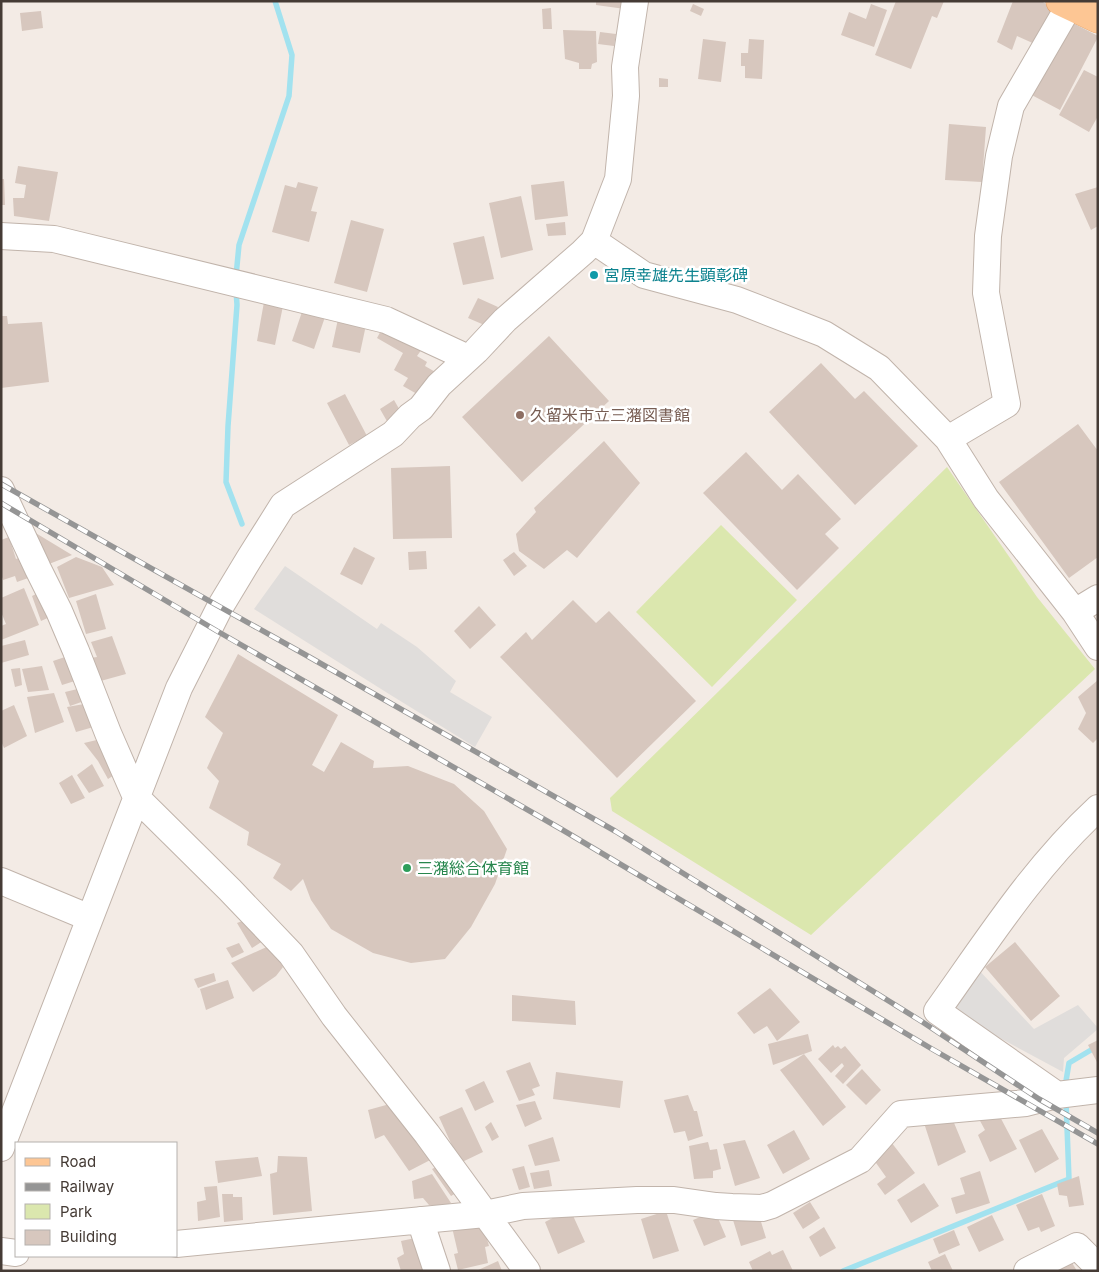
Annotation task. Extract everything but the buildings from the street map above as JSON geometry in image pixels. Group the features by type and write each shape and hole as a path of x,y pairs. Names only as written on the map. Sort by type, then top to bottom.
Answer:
{"main road":[{"path":"1066,3 1098,19"}],"street":[{"path":"1,1148 179,688 210,626 283,505 393,434 410,416 421,408 439,385 476,351 505,320 594,241 618,179 626,96 625,67 636,1"},
{"path":"948,439 1007,404 986,294 988,236 999,156 1011,106 1066,3"},
{"path":"1,236 54,239 386,320 468,358"},
{"path":"594,241 644,275 737,300 824,334 879,368 948,439 986,499 1075,612 1098,647"},
{"path":"1,490 59,611 136,797 291,954 334,1016 427,1134 528,1271"},
{"path":"1075,612 1098,598"},
{"path":"1057,1095 937,1011 1037,873 1081,823 1098,808"},
{"path":"1,881 90,918"},
{"path":"178,1244 485,1214 523,1206 674,1200 716,1206 762,1208 772,1205 860,1160 901,1114 1026,1103 1057,1095 1098,1090"},
{"path":"420,1220 437,1271"},
{"path":"1026,1271 1076,1246 1098,1268"},
{"path":"1,1251 15,1253"}],"green space":[{"path":"947,467 1037,597 1095,669 811,935 612,811 610,798"},
{"path":"721,525 797,600 712,687 636,612"}],"shaded area":[{"path":"285,566 377,629 381,623 417,647 456,681 450,692 492,717 475,747 254,609"},
{"path":"976,967 1034,1029 1078,1005 1098,1029 1064,1058 1063,1072 948,1010"}],"waterway":[{"path":"236,276 239,245 289,96 292,55 275,1"},
{"path":"236,290 237,305 226,482 242,524"},
{"path":"1065,1087 1069,1063 1096,1047"},
{"path":"843,1271 1069,1179 1066,1101"}],"railway":[{"path":"1,484 615,831 921,1021 1039,1099 1098,1133"},
{"path":"1,503 217,631 561,829 932,1049 1098,1144"}],"place":[{"name":"宮原幸雄先生顕彰碑","path":"594,275"},
{"name":"久留米市立三潴図書館","path":"520,415"},
{"name":"三潴総合体育館","path":"407,868"}]}
